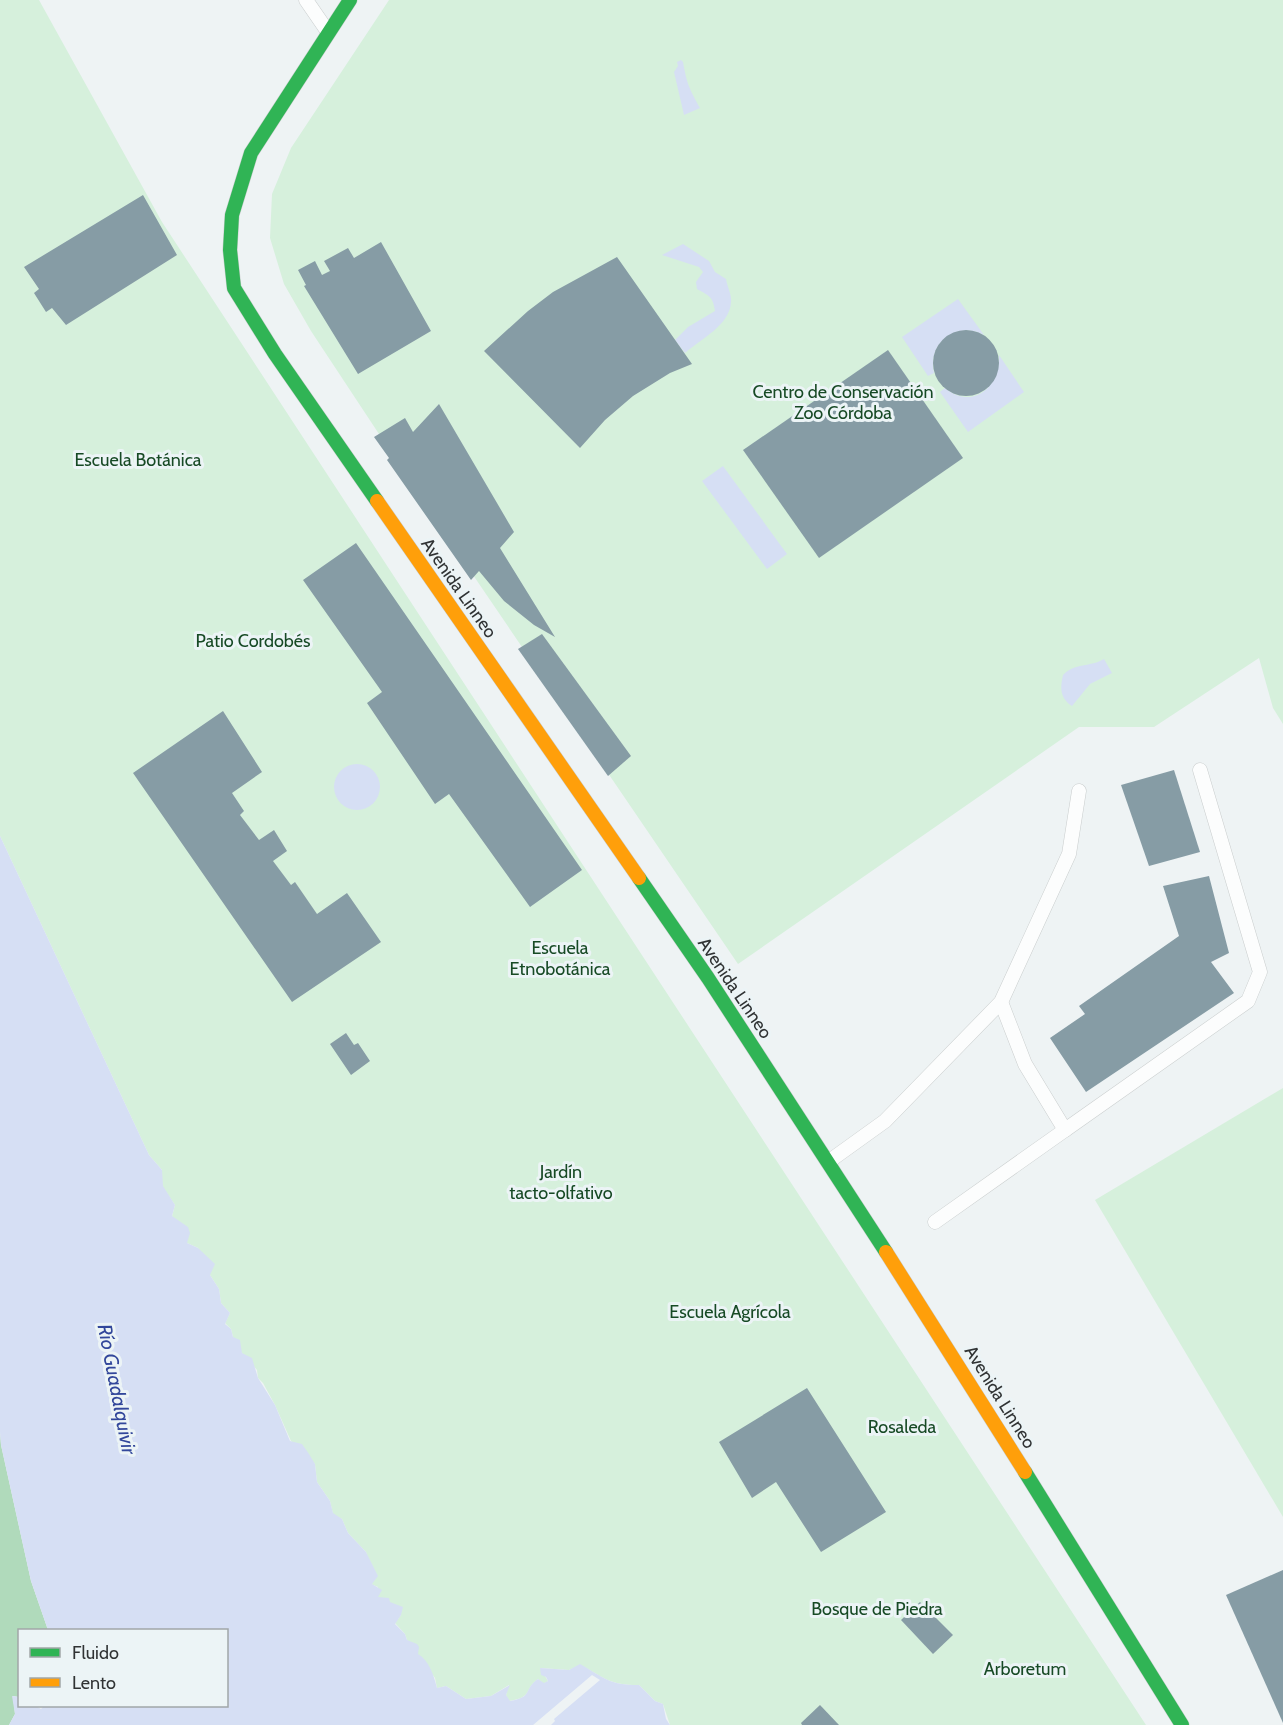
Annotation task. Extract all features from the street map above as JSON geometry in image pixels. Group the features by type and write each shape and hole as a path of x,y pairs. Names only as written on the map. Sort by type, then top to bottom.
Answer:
{"street":[{"path":"328,32 350,0"},
{"name":"Avenida Linneo","path":"328,32 251,153 232,214 230,250 234,288 282,364 708,978 936,1329 1182,1725"}],"lane":[{"path":"306,0 328,32"},
{"path":"936,1222 1248,1001 1260,972 1200,770"},
{"path":"828,1162 885,1121 1001,1002 1069,854 1079,791"},
{"path":"1001,1002 1025,1064 1065,1130"}],"green space":[{"path":"0,0 39,0 162,222 1146,1725 670,1725 663,1704 655,1701 639,1685 614,1682 580,1665 569,1670 540,1668 548,1681 544,1684 538,1679 525,1695 509,1701 506,1695 509,1685 491,1696 466,1699 446,1686 437,1688 435,1678 395,1623 401,1615 378,1597 378,1587 371,1584 374,1580 366,1552 348,1533 342,1519 333,1514 330,1501 317,1482 315,1464 291,1441 275,1405 258,1378 257,1370 242,1353 231,1329 225,1323 230,1313 221,1303 219,1289 198,1248 187,1243 172,1216 175,1205 162,1186 162,1170 149,1155 0,836"},
{"name":"Centro de Conservación Zoo Córdoba","path":"389,0 1283,0 1283,724 1273,708 1259,658 1154,727 1079,727 738,964 443,531 311,331 284,284 270,238 272,194 291,148"},
{"path":"1283,1088 1283,1517 1095,1200"},
{"path":"0,1432 31,1581 48,1629 18,1629 18,1697 13,1696 15,1714 9,1725 0,1725"}],"water":[{"path":"681,60 689,86 700,108 684,115 674,72 678,66 677,62"},
{"path":"683,244 709,261 715,272 726,279 731,299 726,318 685,353 675,340 688,327 715,311 710,297 697,289 696,282 703,272 699,267 662,255"},
{"path":"958,299 984,335 974,331 964,331 947,337 935,352 934,373 928,376 902,337"},
{"path":"999,355 1024,392 968,432 940,392 945,388 965,397 983,392 995,377"},
{"path":"723,466 787,554 767,569 702,481"},
{"path":"1104,659 1112,673 1090,684 1072,706 1065,700 1062,692 1063,675 1077,667"},
{"path":"357,764 373,771 380,787 373,803 357,810 341,803 334,787 341,771"},
{"name":"Río Guadalquivir","path":"0,836 149,1155 162,1170 163,1186 175,1205 172,1216 188,1227 190,1233 187,1243 198,1248 215,1264 210,1275 219,1289 221,1303 230,1313 225,1324 231,1329 233,1337 240,1340 242,1353 252,1358 258,1378 275,1405 290,1441 302,1444 315,1464 317,1482 330,1501 333,1513 342,1519 348,1533 366,1552 378,1576 372,1584 382,1590 378,1597 389,1598 390,1602 403,1607 395,1624 405,1634 407,1640 419,1647 418,1654 428,1664 437,1688 446,1686 466,1699 491,1696 510,1685 506,1695 510,1701 525,1695 538,1679 544,1683 548,1681 541,1675 540,1668 569,1670 580,1664 613,1682 639,1685 655,1701 663,1704 666,1719 670,1725 9,1725 15,1714 12,1696 18,1697 18,1707 41,1709 43,1707 228,1707 228,1629 48,1629 31,1581 0,1432"}],"pier":[{"path":"592,1675 600,1680 554,1719 551,1725 533,1725"}],"building":[{"path":"143,195 177,255 66,325 52,308 46,312 34,293 39,289 24,267"},
{"path":"381,242 431,331 358,374 304,286 306,285 298,270 315,261 322,275 330,271 324,261 348,248 354,258"},
{"path":"617,257 692,364 670,373 633,396 605,420 580,448 484,351 528,311 553,292"},
{"path":"966,330 979,332 994,345 999,363 997,376 984,391 966,396 953,394 938,381 933,363 935,350 948,335"},
{"path":"888,350 963,458 819,558 743,450"},
{"path":"439,404 514,532 500,548 555,637 534,625 504,601 479,571 471,580 387,460 389,458 374,437 405,418 413,432"},
{"path":"356,543 582,870 530,907 449,794 435,804 367,703 382,692 303,580"},
{"path":"542,634 631,756 608,776 518,649"},
{"path":"223,711 262,772 232,793 244,811 240,815 259,840 274,830 287,851 273,861 291,885 295,882 317,914 347,893 381,942 292,1002 133,773"},
{"path":"1174,770 1200,852 1149,866 1121,785"},
{"path":"1209,876 1229,953 1211,962 1234,993 1086,1092 1050,1038 1085,1014 1079,1006 1179,936 1163,886"},
{"path":"346,1033 354,1045 358,1043 370,1061 351,1075 330,1044"},
{"path":"807,1388 886,1512 821,1552 776,1482 752,1498 719,1442"},
{"path":"1283,1570 1283,1723 1226,1595"},
{"path":"920,1602 953,1635 933,1654 901,1620"},
{"path":"820,1705 839,1725 802,1725 801,1723"}],"traffic: fast":[{"path":"350,0 251,153 232,215 230,250 234,288 275,354 377,501"},
{"path":"639,878 708,978 886,1252"},
{"path":"1025,1472 1182,1725"}],"traffic: slow":[{"path":"377,501 639,878"},
{"path":"886,1252 1025,1472"}],"park label":[{"name":"Escuela Botánica","path":"138,460"},
{"name":"Patio Cordobés","path":"253,641"},
{"name":"Escuela Etnobotánica","path":"560,958"},
{"name":"Jardín tacto-olfativo","path":"561,1182"},
{"name":"Escuela Agrícola","path":"730,1312"},
{"name":"Rosaleda","path":"902,1427"},
{"name":"Bosque de Piedra","path":"877,1609"},
{"name":"Arboretum","path":"1025,1669"}]}
